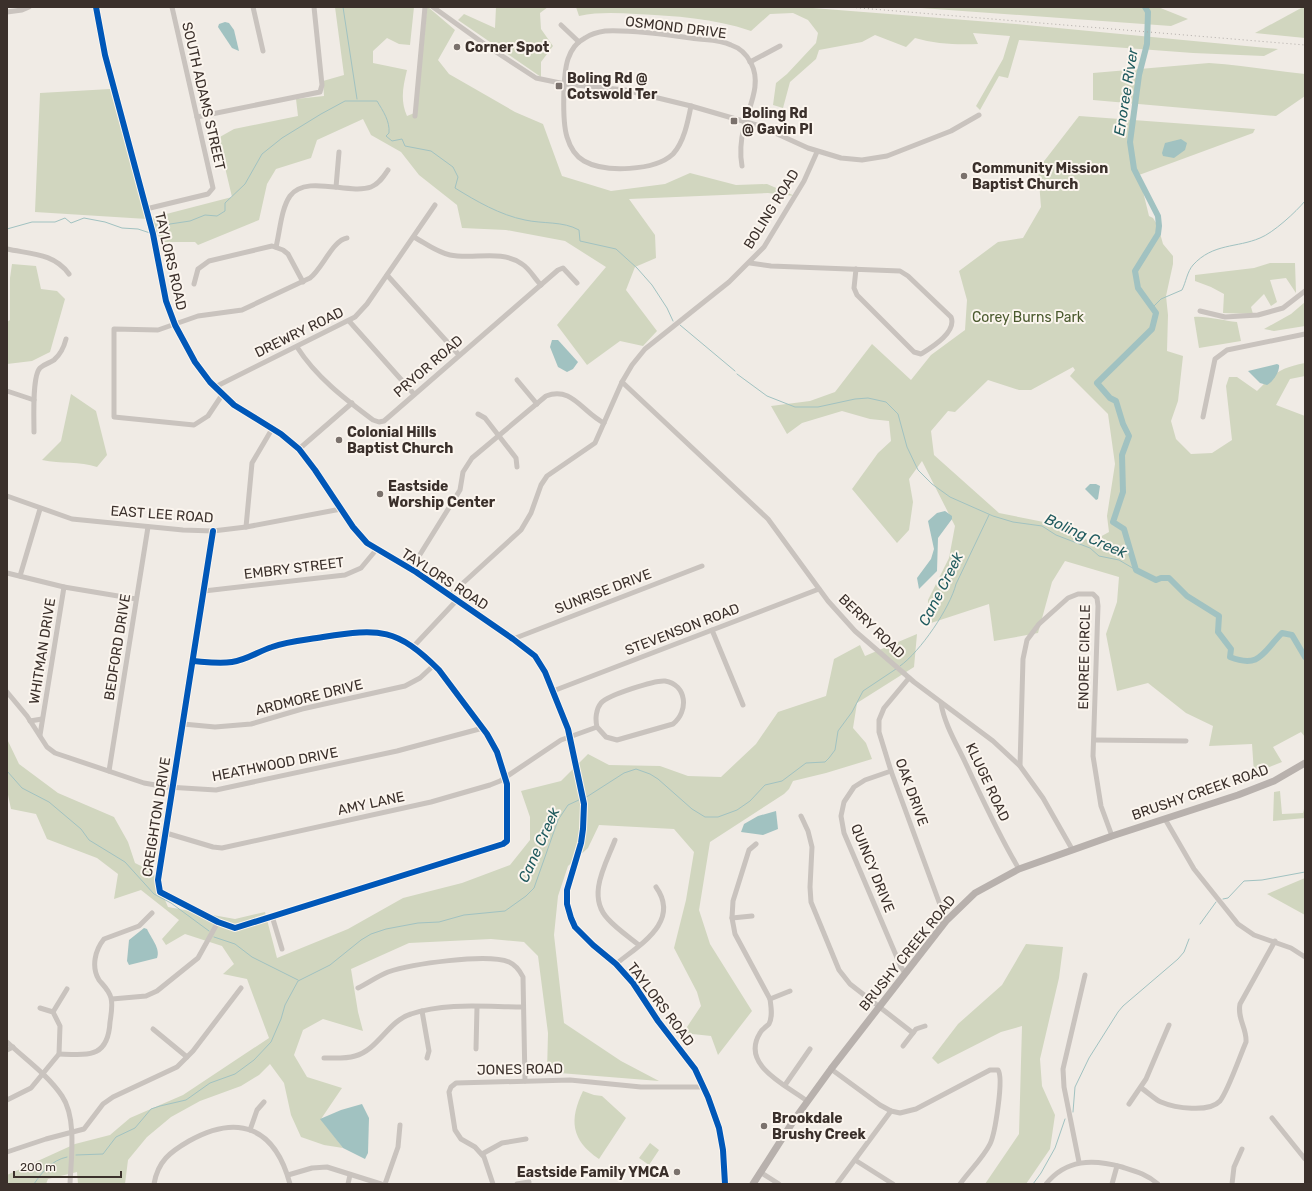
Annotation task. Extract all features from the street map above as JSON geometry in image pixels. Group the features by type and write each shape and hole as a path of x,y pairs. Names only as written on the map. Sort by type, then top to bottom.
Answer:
{"main road":[{"name":"BRUSHY CREEK ROAD","path":"753,1184 807,1100 946,921 975,893 1018,869 1072,849 1260,786 1305,763"}],"street":[{"path":"7,12 22,10 29,7"},
{"name":"TAYLORS ROAD","path":"96,7 105,55 153,234 166,301 175,325 195,362 222,395 241,411 287,438 299,449 315,470 359,536 376,550 411,569 450,595 513,639 539,661 553,691 570,736 583,796 583,829 581,843 569,882 567,904 575,927 592,945 616,964 633,983 658,1021 691,1063 704,1087 719,1128 723,1150 725,1184"},
{"name":"SOUTH ADAMS STREET","path":"146,209 208,194 212,190 172,7"},
{"path":"253,7 263,51"},
{"path":"197,117 320,92 322,84 314,7"},
{"path":"415,116 425,7"},
{"path":"433,7 531,76 565,84 625,90 692,106 746,121 776,132 817,152 848,159 862,160 882,158 952,131 979,115"},
{"path":"561,25 579,42"},
{"name":"OSMOND DRIVE","path":"692,106 680,143 674,152 666,159 647,166 600,167 580,158 569,143 565,123 565,84 568,59 579,42 591,34 604,31 681,37 730,44 739,49 750,62 755,74 756,84 746,121 742,145 742,166"},
{"path":"750,62 780,46"},
{"path":"336,187 339,152"},
{"name":"BOLING ROAD","path":"450,595 516,535 531,513 544,480 555,470 592,445 604,424 622,382 632,365 649,345 711,297 750,264 768,242 788,210 811,168 817,152"},
{"path":"276,247 285,206 292,193 305,187 364,188 373,186 382,179 388,170"},
{"name":"DREWRY ROAD","path":"215,387 349,322 367,304 435,205"},
{"path":"414,237 435,250 449,255 496,256 514,259 525,266 541,285"},
{"path":"222,395 208,416 194,425 114,417 114,329 158,330 198,316 242,310 303,282 315,274 339,241 347,238"},
{"path":"194,284 198,270 209,261 256,249 276,247 283,250 290,256 303,282"},
{"path":"7,249 43,255 60,264 70,274"},
{"path":"750,264 856,270 896,270 906,274 952,317 953,323 950,330 921,354 914,352 857,295 854,288 856,270"},
{"name":"PRYOR ROAD","path":"297,347 315,372 373,420 381,422 562,268 577,283"},
{"path":"387,274 459,355"},
{"path":"1200,311 1226,317 1258,315 1283,308 1305,291"},
{"path":"349,322 414,394"},
{"path":"1203,417 1215,359 1221,353 1227,350 1305,334"},
{"path":"34,432 34,400 39,370 63,350 66,339"},
{"path":"516,380 536,404"},
{"name":"BERRY ROAD","path":"622,382 765,516 819,589 855,631 900,671 941,703 988,736 1020,766 1043,798 1072,849"},
{"path":"7,391 34,400"},
{"path":"411,569 460,490 466,465 498,435 546,396 554,393 563,393 572,398 593,418 604,424"},
{"path":"299,449 352,403"},
{"path":"478,414 485,418 516,458 517,467"},
{"path":"246,527 252,463 272,429"},
{"name":"EAST LEE ROAD","path":"7,496 72,519 183,530 213,531 246,527 341,509"},
{"path":"20,576 40,508"},
{"name":"BEDFORD DRIVE","path":"109,771 148,527"},
{"name":"CREIGHTON DRIVE","path":"213,531 158,880 159,891 167,897 218,922 235,928 505,843 508,838 506,777"},
{"name":"EMBRY STREET","path":"204,591 345,575 361,568 376,550"},
{"name":"SUNRISE DRIVE","path":"513,639 702,566"},
{"path":"7,573 64,587 136,599"},
{"name":"WHITMAN DRIVE","path":"40,735 64,587"},
{"name":"STEVENSON ROAD","path":"553,691 819,589"},
{"name":"ENOREE CIRCLE","path":"1020,766 1023,660 1026,644 1032,632 1052,611 1068,598 1078,594 1092,594 1098,601 1093,756 1101,806 1112,836"},
{"path":"412,648 456,600"},
{"path":"712,630 743,705"},
{"path":"193,661 218,663 234,662 287,643 363,631 389,634 412,648 434,665 483,728 497,752 506,777"},
{"name":"ARDMORE DRIVE","path":"183,724 215,727 258,722 302,709 405,686 420,678 434,665"},
{"name":"OAK DRIVE","path":"909,678 886,704 879,720 880,738 946,921"},
{"path":"662,681 672,683 681,693 684,700 683,710 678,720 673,724 617,740 606,737 597,726 596,716 601,703 617,695 662,681"},
{"name":"HEATHWOOD DRIVE","path":"7,692 30,721 47,747 55,753 144,783 173,788 222,790 397,751 483,728"},
{"name":"KLUGE ROAD","path":"941,703 943,712 955,741 1004,845 1018,869"},
{"name":"WHITMAN DRIVE","path":"30,721 42,718"},
{"name":"AMY LANE","path":"166,833 213,848 222,848 431,802 490,785 506,777 561,740 597,726"},
{"path":"1094,740 1186,741"},
{"name":"QUINCY DRIVE","path":"891,771 865,780 851,790 842,807 841,821 844,833 869,894 900,967 905,973"},
{"path":"801,816 810,837 812,847 810,893 814,911 842,974 850,984 878,1008 913,1033"},
{"path":"1165,819 1194,869 1234,921 1251,933 1292,948 1305,957"},
{"path":"615,840 599,881 597,891 599,901 608,919 639,945"},
{"path":"756,844 749,850 733,901 732,918 735,934 770,999 772,1011 769,1023 760,1033 756,1044 755,1058 762,1069 807,1100"},
{"path":"616,964 655,932 661,925 663,916 661,894 656,888"},
{"path":"59,1054 87,1054 103,1047 109,1036 112,999 97,976 95,969 98,948 104,939 139,926 152,914"},
{"path":"272,916 282,949"},
{"path":"732,918 752,916"},
{"path":"112,999 146,996 158,991 198,958 218,922"},
{"path":"1142,1088 1161,1102 1180,1106 1211,1108 1220,1101 1246,1042 1246,1034 1239,1016 1240,1004 1275,941"},
{"path":"358,988 387,973 409,966 448,961 493,959 510,962 518,968 523,977 525,1081"},
{"path":"1079,1162 1063,1069 1085,975"},
{"path":"7,1152 71,1131 84,1129 103,1104 112,1097 177,1067 187,1057 241,988"},
{"path":"53,1012 67,989"},
{"path":"770,999 790,991"},
{"path":"476,1049 477,1007"},
{"path":"324,1058 356,1056 368,1048 401,1018 422,1011 444,1008 524,1007"},
{"path":"7,1100 27,1091 59,1054 60,1026 53,1012 40,1008"},
{"path":"422,1011 429,1050 427,1058"},
{"path":"1129,1104 1142,1088 1169,1025"},
{"path":"903,1046 917,1028 925,1026"},
{"path":"153,1029 187,1057"},
{"path":"7,1042 65,1099 69,1113 71,1131 70,1184"},
{"path":"7,1050 13,1047"},
{"path":"785,1085 810,1049"},
{"path":"831,1069 891,1111 900,1113 910,1111 986,1072 998,1070 1000,1074 994,1135 985,1152 960,1184"},
{"name":"JONES ROAD","path":"493,1184 488,1164 482,1154 461,1138 455,1130 449,1092 450,1087 458,1082 570,1080 641,1087 704,1087"},
{"path":"250,1130 257,1110 264,1102"},
{"path":"837,1184 891,1111"},
{"path":"1272,1118 1305,1159"},
{"path":"385,1184 398,1147 400,1125"},
{"path":"154,1184 161,1163 168,1154 216,1129 232,1127 250,1130 264,1138 275,1148 284,1162 290,1184"},
{"path":"482,1154 502,1143 526,1139"},
{"path":"1232,1184 1234,1168 1242,1149"},
{"path":"855,1160 893,1184"},
{"path":"1046,1184 1057,1172 1079,1162 1099,1162 1117,1166 1143,1174 1158,1184"},
{"path":"1112,1184 1117,1166"},
{"path":"288,1175 322,1167 333,1168 350,1175 381,1184"},
{"path":"760,1172 779,1184"},
{"path":"348,1184 350,1175"},
{"path":"517,1184 529,1182"}],"green space":[{"path":"335,7 414,7 410,45 399,44 387,38 373,51 373,63 407,70 403,88 403,104 407,116 417,112 428,7 455,30 438,60 449,74 515,112 543,124 562,176 611,191 665,184 690,173 736,185 767,184 795,196 768,193 629,199 655,235 656,258 635,267 626,290 657,331 643,346 620,341 587,365 557,325 606,267 565,241 506,230 462,228 457,205 419,175 401,152 371,135 363,119 317,140 311,158 276,169 267,184 259,220 198,245 195,242 163,242 147,219 232,197 218,138 234,129 298,116 296,99 324,96 323,81 344,75"},
{"path":"496,7 548,7 540,13 541,29 553,46 541,62 541,77 458,20 464,14 495,28"},
{"path":"576,7 800,7 1016,24 1278,49 1264,56 1193,53 1019,40 1008,78 999,76 980,110 976,106 1003,59 1010,36 973,33 978,44 938,43 915,38 906,47 875,35 862,42 819,50 816,59 790,82 783,108 773,105 776,83 787,74 816,43 818,33 808,20 793,13 770,14 751,31 708,20 680,17 615,13 579,16"},
{"path":"907,7 1158,7 1188,19 1171,26"},
{"path":"1305,7 1305,38 1255,33"},
{"path":"1209,63 1305,74 1305,96 1276,116 1093,100 1093,73"},
{"path":"110,89 147,219 35,212 40,93"},
{"name":"Corey Burns Park","path":"1079,116 1255,129 1253,133 1139,175 1149,216 1153,218 1158,226 1163,244 1173,256 1173,264 1166,296 1168,315 1167,351 1183,356 1178,401 1171,421 1176,439 1191,454 1212,453 1232,440 1226,386 1229,377 1237,377 1257,391 1268,380 1283,369 1305,363 1305,376 1290,379 1276,405 1305,416 1305,737 1301,732 1273,747 1282,762 1254,773 1252,744 1209,746 1213,726 1186,713 1148,683 1117,691 1106,634 1117,602 1119,577 1065,561 1052,582 1038,633 994,641 989,604 928,624 928,600 949,558 955,526 922,461 909,479 913,502 909,530 897,543 852,489 878,453 891,441 889,421 870,419 842,411 802,423 787,434 771,406 810,401 835,392 872,344 911,380 931,355 965,330 967,300 959,271 998,242 1023,238 1041,207 1038,169","holes":["1073,367 1075,370 1070,376 1108,414 1115,464 1107,516 1109,532 1089,543 1079,529 999,513 934,455 931,431 948,411 955,412 988,380 1019,390 1031,390"]},
{"path":"1270,263 1295,263 1296,293 1286,278 1270,280 1277,302 1271,306 1264,294 1251,307 1253,314 1223,313 1224,294 1195,281 1195,275 1254,268"},
{"path":"12,264 36,266 41,289 57,291 65,299 50,352 32,361 7,364 7,322 10,320 10,278"},
{"path":"1305,302 1305,326 1274,331 1264,329 1291,314"},
{"path":"1194,317 1205,317 1237,322 1241,341 1199,348"},
{"path":"71,394 96,411 107,455 97,467 84,464 42,460 61,441"},
{"path":"917,634 914,667 857,703 853,728 866,743 872,759 793,781 789,789 784,794 710,842 699,910 710,944 752,1011 718,1055 711,1036 683,1033 701,1006 697,992 674,948 686,900 694,852 674,829 599,825 588,848 568,866 558,896 554,935 564,1023 621,1061 659,1081 547,1072 548,1033 538,956 524,942 491,939 409,943 351,969 358,1012 363,1031 323,1019 303,1030 294,1055 307,1077 342,1088 321,1119 343,1148 324,1145 301,1137 291,1115 284,1083 270,1064 259,1075 241,1086 200,1101 171,1117 147,1137 128,1160 125,1184 78,1184 77,1172 48,1179 46,1184 7,1184 7,1175 75,1144 110,1135 130,1118 183,1095 269,1038 247,979 223,974 234,964 222,946 185,934 166,945 162,939 179,920 141,890 114,899 118,874 97,858 47,839 36,814 11,809 7,790 7,739 19,764 58,793 114,817 128,842 135,863 153,872 168,907 235,919 265,912 277,958 348,929 403,898 462,883 510,865 530,840 530,817 521,791 561,781 588,754 609,765 660,766 688,776 721,777 756,744 778,712 826,696 834,659 860,645 865,656"},
{"path":"1280,791 1282,814 1303,813 1305,805 1305,818 1273,821 1274,792"},
{"path":"1305,878 1305,915 1267,894"},
{"path":"1026,944 1063,947 1059,978 1040,1059 1042,1086 1055,1115 1050,1149 1026,1184 985,1184 1019,1134 1022,1026 1001,1032 938,1064 932,1058 958,1024 1002,985"},
{"path":"583,1091 602,1096 626,1118 599,1159 583,1144 575,1129 576,1111"},
{"path":"650,1143 659,1150 649,1165 639,1158"}],"water":[{"path":"225,22 229,23 234,30 239,51 232,48 218,27 219,24"},
{"path":"1181,139 1187,143 1185,150 1174,158 1163,156 1162,153 1165,143"},
{"path":"552,340 558,340 578,362 573,369 567,372 558,367 550,347"},
{"path":"1277,364 1279,367 1276,376 1267,385 1260,383 1248,371"},
{"path":"1090,484 1100,486 1098,499 1096,500 1085,489"},
{"path":"945,511 952,516 952,519 938,538 937,571 919,589 917,578 931,559 934,549 928,521 937,513"},
{"path":"776,811 778,829 763,835 741,832 744,824 758,816"},
{"path":"144,928 147,929 157,947 157,958 129,965 127,961 129,940"},
{"path":"362,1104 369,1118 368,1153 365,1159 343,1148 320,1119 341,1110"}],"waterway":[{"path":"343,7 357,99"},
{"name":"Enoree River","path":"1145,7 1148,12 1147,44 1139,75 1130,142 1134,169 1158,216 1158,234 1135,271 1138,288 1156,313 1152,329 1097,383 1110,398 1116,401 1123,424 1129,436 1122,455 1123,492 1113,522 1124,529 1136,570 1156,580 1161,578 1169,578 1187,596 1219,616 1218,632 1231,649 1230,657 1248,661 1255,660 1260,657 1282,633 1292,635 1305,657"},
{"name":"Boling Creek","path":"155,232 162,231 170,224 190,221 205,215 217,216 225,211 225,203 245,184 262,154 282,138 345,101 377,101 386,116 389,129 389,133 386,136 392,141 402,139 405,146 431,151 453,167 458,177 455,188 480,203 506,215 525,220 573,227 579,230 580,241 616,249 637,268 652,285 667,308 673,321"},
{"path":"1152,308 1161,299 1182,290 1191,268 1201,258 1217,249 1251,241 1271,232 1284,222 1305,201"},
{"name":"Boling Creek","path":"7,229 32,222 55,222 65,218 71,223 84,218 105,222 122,228 138,229 150,233"},
{"name":"Boling Creek","path":"680,325 735,371"},
{"name":"Boling Creek","path":"737,374 767,396 795,407 818,407 855,399 868,398 886,402 898,414 907,447 918,470 932,484 950,497 993,516 1013,522 1042,526 1056,535 1090,548 1099,556 1119,560 1136,570"},
{"name":"Cane Creek","path":"900,666 916,651 941,617 948,605 956,584 989,515"},
{"name":"Cane Creek","path":"585,798 624,773 636,769 650,774 658,779 692,809 705,817 718,817 737,810 750,801 765,785 782,781 806,763 825,762 835,750 838,731 852,712 863,691 896,669"},
{"path":"7,771 22,788 49,802 81,829 89,840 125,862 154,894 171,903 209,931"},
{"name":"Cane Creek","path":"76,1155 103,1154 116,1137 135,1128 151,1109 186,1100 210,1083 235,1074 254,1060 271,1042 281,1019 285,1005 298,981 330,965 361,940 371,934 386,929 418,923 439,922 464,915 505,911 526,896 534,888 558,820 568,805 581,799"},
{"path":"1223,899 1228,898 1244,881 1262,880 1305,872"},
{"path":"1200,924 1216,902"},
{"path":"214,937 235,944 252,957 298,980"},
{"path":"1073,1112 1075,1087 1089,1058 1118,1012 1178,959 1184,952 1189,939"},
{"path":"1033,1184 1055,1148 1065,1119"},
{"name":"Cane Creek","path":"34,1184 48,1167 67,1157"}],"railway":[{"path":"848,7 1305,45"}],"cycle path":[{"path":"96,7 105,55 153,234 166,301 175,325 195,362 210,382 234,405 281,434 299,449 315,470 353,527 367,543 416,572 513,639 535,656 545,672 568,729 584,804 581,843 567,890 567,904 571,918 575,927 593,945 616,964 633,983 658,1021 695,1069 708,1097 719,1128 723,1150 725,1184"},
{"path":"193,661 217,663 232,662 285,643 359,632 387,634 399,639 424,656 439,670 487,734 497,752 507,784 507,841 503,844 235,928 218,922 160,892 158,880 213,531"}],"place":[{"name":"Corner Spot","path":"457,47"},
{"name":"Boling Rd @ Cotswold Ter","path":"559,86"},
{"name":"Boling Rd @ Gavin Pl","path":"734,121"},
{"name":"Community Mission Baptist Church","path":"964,176"},
{"name":"Colonial Hills Baptist Church","path":"339,440"},
{"name":"Eastside Worship Center","path":"380,494"},
{"name":"Brookdale Brushy Creek","path":"764,1126"},
{"name":"Eastside Family YMCA","path":"677,1172"}]}
